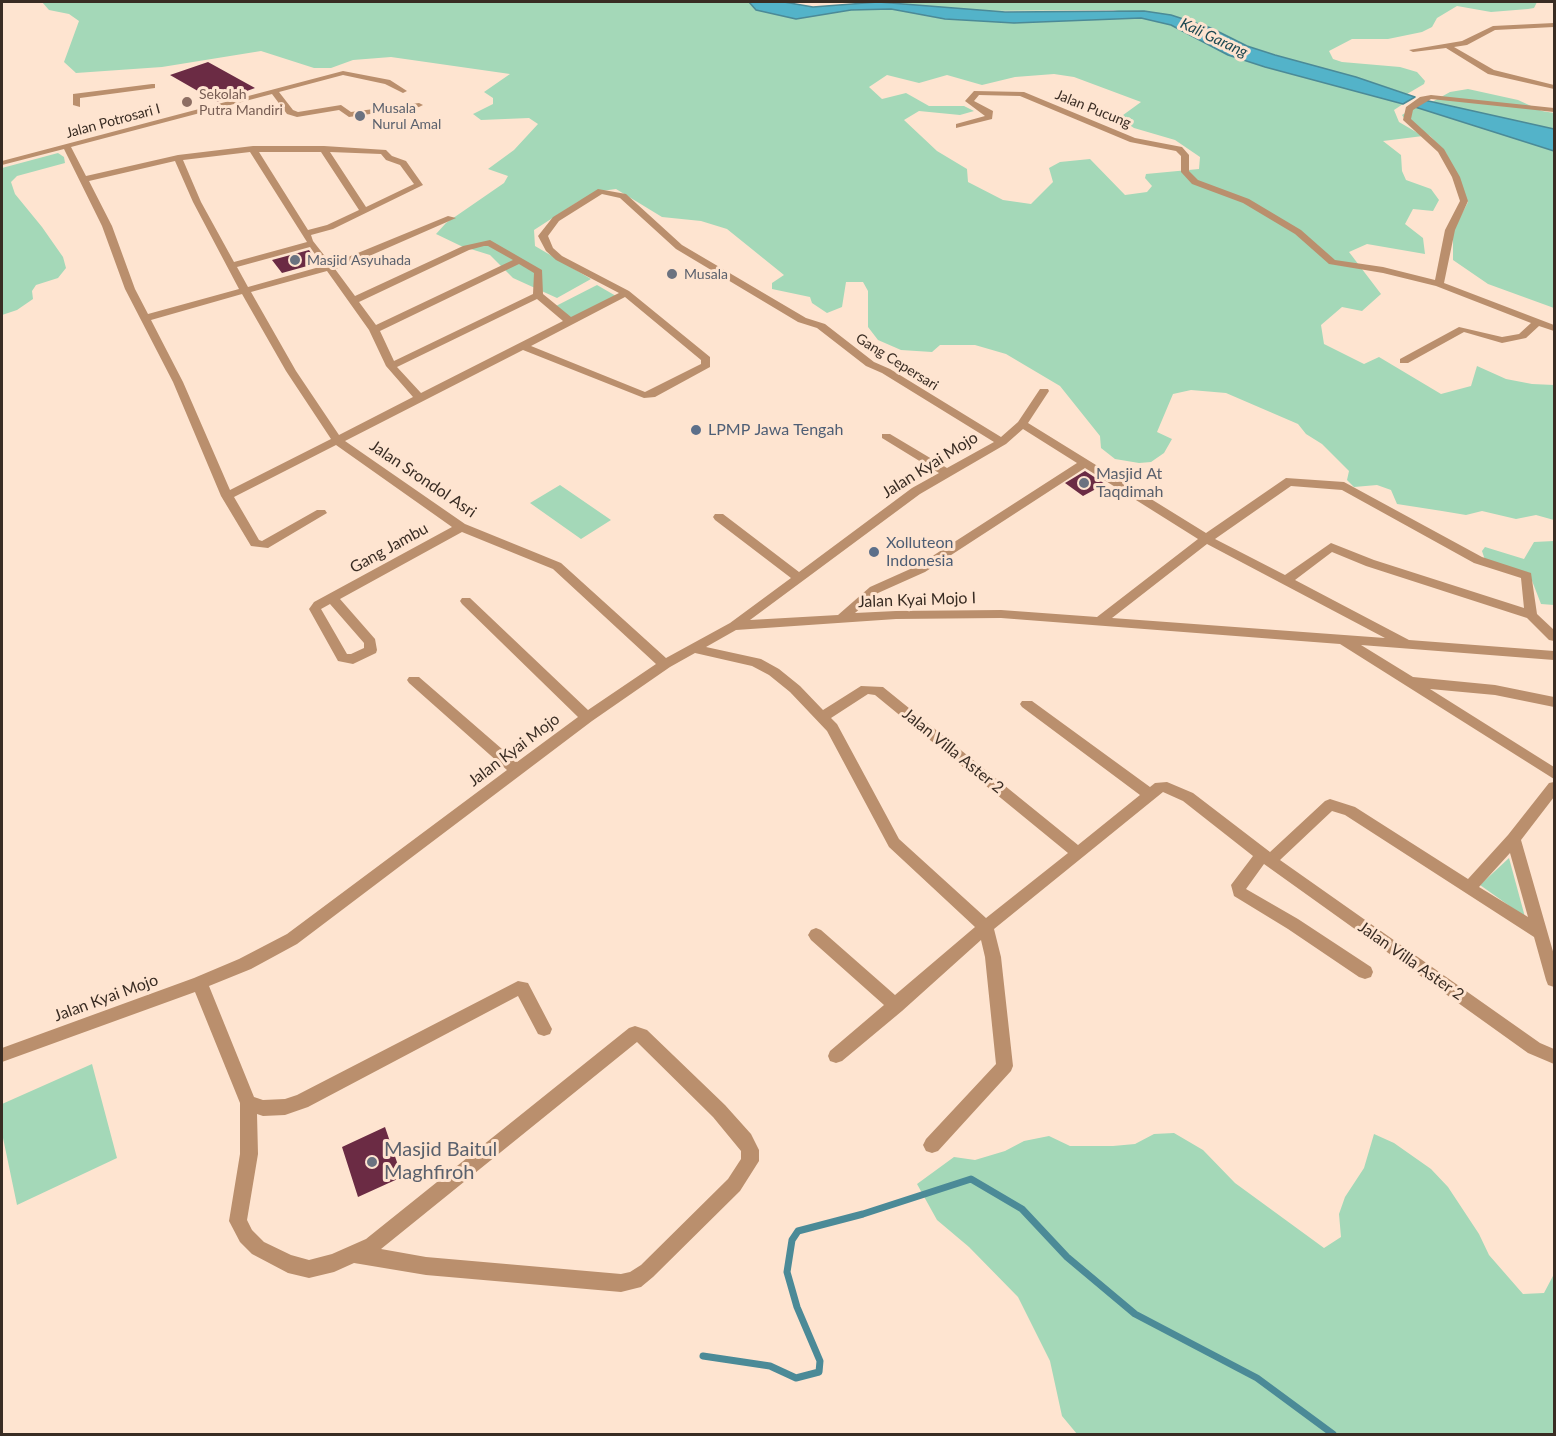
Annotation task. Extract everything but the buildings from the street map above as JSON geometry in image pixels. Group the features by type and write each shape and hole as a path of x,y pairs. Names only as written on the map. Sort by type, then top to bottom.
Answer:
{"street":[{"path":"1413,50 1464,43 1493,28 1554,26"},
{"path":"1447,46 1491,72 1554,87"},
{"name":"Jalan Potrosari I","path":"2,163 348,73 387,82 403,91"},
{"path":"76,105 76,96 152,86"},
{"path":"275,93 290,112 297,116 341,107 349,115 419,105"},
{"name":"Jalan Pucung","path":"959,126 988,117 990,113 969,101 977,93 1021,94 1133,140 1179,149 1185,154 1185,172 1194,182 1246,201 1298,232 1332,262 1383,270 1439,284 1554,328"},
{"path":"1439,284 1450,230 1464,201 1456,177 1441,151 1407,120 1409,109 1423,99 1448,98 1554,110"},
{"path":"67,147 107,226 130,289 178,382 227,496 259,545 321,513"},
{"path":"85,179 178,158 253,149 324,149 383,152 390,158 403,163 419,185 330,227 305,234"},
{"path":"253,149 305,234 374,330 392,366 420,399"},
{"path":"324,149 364,211"},
{"name":"Jalan Srondol Asri","path":"178,158 245,291 291,371 338,441 461,527 557,566 665,664"},
{"name":"Gang Cepersari","path":"626,293 559,258 549,249 543,237 559,215 601,191 623,196 679,247 802,320 831,331 847,348 870,364 886,371 1002,442"},
{"path":"145,318 328,268 370,254 451,218"},
{"path":"353,301 483,243 497,245 540,273 536,289 538,295 571,322"},
{"path":"231,266 312,244"},
{"path":"374,330 521,260"},
{"path":"525,347 644,395 651,395 706,365 706,359 626,293"},
{"name":"Jalan Srondol Asri","path":"227,496 525,347 626,293"},
{"path":"392,366 538,295"},
{"path":"1404,361 1463,329 1497,339 1513,339 1522,336 1538,322"},
{"name":"Jalan Kyai Mojo","path":"2,1055 200,983 245,964 292,939 587,717 665,664 734,626 916,491 1002,442 1022,424 1044,391"},
{"name":"Jalan Kyai Mojo I","path":"1022,424 1053,441 1083,464 1206,539 1410,645"},
{"path":"886,436 947,473"},
{"path":"841,619 874,590 921,569 1083,464"},
{"path":"1101,620 1206,539 1290,481 1299,484 1344,486 1478,560 1527,576 1531,615"},
{"path":"719,517 799,578"},
{"name":"Gang Jambu","path":"332,598 361,628 370,642 371,650 353,659 343,658 315,609 332,598 461,527"},
{"path":"1287,580 1331,547 1370,563 1531,615 1554,637"},
{"path":"466,601 587,717"},
{"name":"Jalan Kyai Mojo I","path":"734,626 841,619 1001,614 1554,655"},
{"path":"1343,639 1554,774"},
{"path":"695,649 763,665 795,689 832,728 894,843 986,927 993,957 1005,1066 932,1145"},
{"path":"414,680 518,771"},
{"path":"1410,682 1496,690 1554,702"},
{"name":"Jalan Villa Aster 2","path":"822,717 866,689 878,690 1078,853"},
{"path":"836,1056 986,927 1150,795 1027,704"},
{"name":"Jalan Villa Aster 2","path":"1150,795 1163,786 1181,793 1267,858 1534,1048 1554,1058"},
{"path":"1469,888 1513,839 1554,787"},
{"path":"1365,972 1293,924 1239,892 1238,885 1267,858 1321,812 1334,804 1350,811 1542,934"},
{"path":"1513,839 1554,980"},
{"path":"816,935 896,1005"},
{"path":"200,983 248,1103 249,1154 238,1221 246,1236 258,1248 298,1267 322,1266 372,1245 635,1033 641,1035 719,1111 745,1140 750,1150 750,1161 734,1185 655,1264 634,1280 621,1283 437,1267 355,1254"},
{"path":"248,1103 272,1110 302,1101 518,988 522,988 544,1029"}],"green space":[{"path":"42,2 749,2 756,10 796,19 851,10 891,9 945,19 1014,23 1141,18 1171,24 1228,55 1403,104 1394,110 1399,122 1423,136 1383,141 1401,155 1402,171 1406,180 1431,189 1439,200 1433,211 1413,209 1405,224 1423,238 1425,254 1367,244 1349,252 1381,294 1362,311 1342,307 1321,325 1324,344 1364,364 1379,357 1441,394 1471,386 1477,366 1506,379 1554,385 1554,520 1536,515 1516,519 1482,511 1466,515 1397,504 1391,490 1377,485 1354,487 1347,480 1349,471 1322,444 1306,434 1298,424 1226,393 1191,390 1173,394 1157,432 1172,439 1164,453 1151,462 1139,463 1115,459 1101,448 1100,436 1060,386 1006,354 975,345 940,345 932,352 901,350 878,340 868,327 868,291 863,282 846,282 842,307 827,313 812,303 810,297 772,289 772,283 784,275 727,229 701,221 662,217 616,189 601,191 579,201 534,230 535,246 591,279 557,298 513,278 490,255 461,246 436,234 446,223 504,183 508,176 488,169 514,150 538,124 529,118 481,120 473,114 493,104 493,98 484,92 510,74 391,57 353,60 331,68 314,68 261,51 162,67 76,73 64,62 79,21 69,14 49,10","holes":["1054,74 1074,77 1141,102 1119,118 1134,128 1175,140 1200,157 1199,169 1146,174 1145,178 1152,186 1147,192 1125,195 1090,159 1060,162 1049,168 1053,182 1031,204 1003,200 968,182 967,169 937,151 904,120 919,111 960,115 974,111 964,106 929,106 906,93 882,99 869,87 887,75 919,83 947,75 982,85 1015,77"]},
{"path":"878,2 1537,2 1534,8 1491,12 1457,6 1437,18 1432,27 1422,32 1388,39 1352,39 1329,51 1333,59 1342,62 1400,67 1417,72 1425,81 1424,84 1407,94 1247,46 1211,28 1113,10 971,11"},
{"path":"1468,89 1518,100 1542,111 1554,113 1554,129 1432,102 1450,92"},
{"path":"1415,107 1554,151 1554,308 1488,284 1453,260 1453,231 1468,202 1446,153 1430,136 1406,121 1402,115"},
{"path":"58,153 64,157 65,163 17,176 11,182 15,194 63,257 66,268 58,278 36,285 32,291 33,299 17,310 2,315 2,168"},
{"path":"597,285 616,296 572,318 554,307"},
{"path":"560,485 611,520 581,539 530,503"},
{"path":"1554,541 1554,605 1541,604 1529,573 1485,560 1482,551 1485,547 1524,559 1534,542"},
{"path":"1509,858 1525,917 1480,885"},
{"path":"92,1064 117,1158 17,1205 2,1133 2,1104"},
{"path":"1174,1133 1203,1150 1235,1183 1324,1248 1341,1237 1339,1214 1345,1197 1364,1168 1374,1134 1394,1143 1431,1169 1448,1187 1479,1234 1489,1255 1523,1294 1544,1293 1554,1274 1554,1434 1077,1434 1062,1416 1050,1361 1018,1297 969,1247 937,1220 917,1184 954,1157 975,1160 1005,1151 1024,1141 1049,1136 1070,1146 1113,1146 1135,1144 1154,1134"}],"water":[{"name":"Kali Garang","path":"749,2 784,2 813,7 878,2 1005,12 1144,11 1171,15 1211,28 1247,46 1356,77 1415,97 1403,104 1265,67 1228,55 1171,25 1141,18 1014,23 945,19 891,9 851,10 796,19 756,10"},
{"path":"1424,100 1554,129 1554,151 1415,107"}],"waterway":[{"path":"703,1356 770,1366 796,1378 819,1372 820,1361 797,1307 787,1272 792,1240 798,1231 863,1214 971,1179 1022,1209 1067,1257 1135,1314 1257,1378 1333,1434"}],"place":[{"name":"Sekolah Putra Mandiri","path":"187,102"},
{"name":"Musala Nurul Amal","path":"360,116"},
{"name":"Masjid Asyuhada","path":"295,260"},
{"name":"Musala","path":"672,274"},
{"name":"LPMP Jawa Tengah","path":"696,430"},
{"name":"Masjid At Taqdimah","path":"1084,483"},
{"name":"Xolluteon Indonesia","path":"874,552"},
{"name":"Masjid Baitul Maghfiroh","path":"372,1162"}]}
